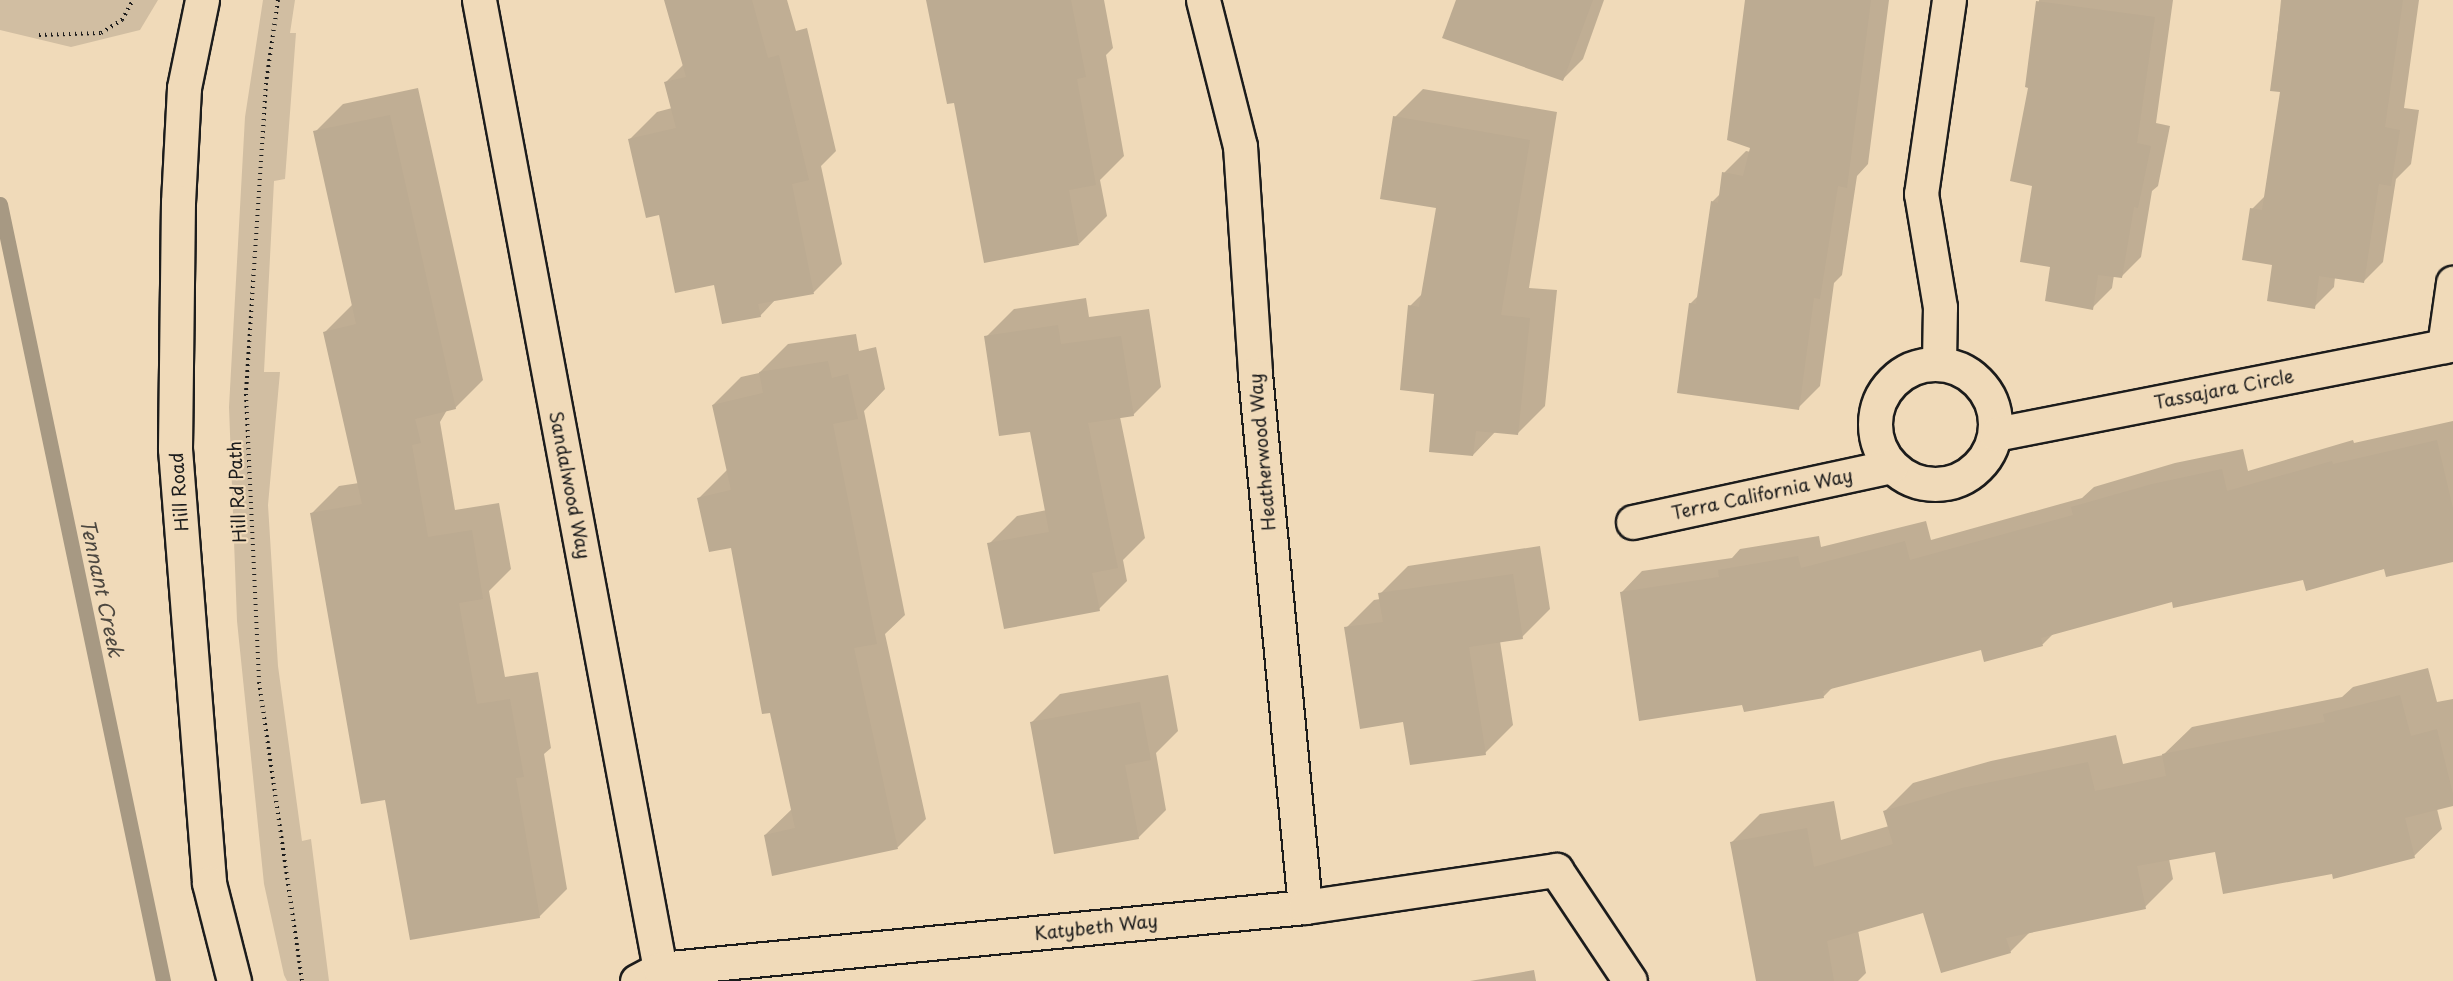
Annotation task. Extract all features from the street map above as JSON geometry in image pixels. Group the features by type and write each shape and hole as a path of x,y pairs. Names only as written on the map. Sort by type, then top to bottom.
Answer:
{"street":[{"name":"Hill Road","path":"202,0 184,88 178,202 175,449 209,883 234,981"},
{"name":"Sandalwood Way","path":"479,0 649,975"},
{"name":"Heatherwood Way","path":"1203,0 1240,146 1255,374 1305,907"},
{"path":"1939,363 1940,307 1921,194 1949,0"},
{"path":"2448,345 2453,283"},
{"name":"Tassajara Circle","path":"1996,434 2448,345"},
{"path":"1939,363 1959,368 1976,378 1989,395 1995,413 1996,434 1989,454 1969,475 1949,484 1928,485 1908,479 1891,466 1879,447 1874,426 1880,398 1894,378 1912,367 1939,363"},
{"name":"Terra California Way","path":"1633,522 1891,466"},
{"name":"Katybeth Way","path":"649,975 1305,907 1556,870 1630,981"}],"path":[{"path":"39,35 101,33 122,20 133,0"},
{"name":"Hill Rd Path","path":"278,0 267,83 246,394 259,682 302,981"}],"shaded area":[{"path":"0,0 158,0 140,30 71,47 0,30"},
{"path":"263,0 295,0 290,33 296,33 285,179 274,181 264,372 280,372 268,505 278,666 302,841 311,839 329,981 287,981 284,975 264,884 237,621 229,407 245,117"}],"building":[{"path":"664,0 752,0 768,58 779,55 809,180 792,184 814,294 758,304 761,317 722,324 714,285 675,293 659,215 646,218 628,139 676,128 664,82 686,77"},
{"path":"926,0 1071,0 1086,77 1077,79 1096,185 1069,190 1079,245 984,263 954,103 947,104"},
{"path":"1456,0 1593,0 1563,81 1442,38"},
{"path":"1745,0 1871,0 1847,188 1838,186 1820,299 1814,298 1799,410 1677,393 1689,303 1696,304 1711,201 1718,203 1722,172 1743,176 1750,148 1727,140"},
{"path":"2282,0 2403,0 2385,127 2400,130 2391,186 2379,184 2364,283 2319,276 2315,309 2267,301 2272,265 2242,260 2250,208 2262,210 2280,92 2270,91"},
{"path":"2036,1 2155,17 2137,143 2151,146 2138,208 2134,207 2122,278 2098,275 2093,310 2045,301 2050,267 2020,262 2032,186 2010,181 2028,88 2025,87"},
{"path":"390,115 456,409 415,419 421,443 412,445 428,537 472,530 483,599 459,603 477,704 510,699 524,777 516,778 540,918 410,940 385,800 361,804 310,513 362,504 323,332 356,324 313,131"},
{"path":"1393,116 1530,140 1501,315 1530,318 1518,435 1476,431 1473,456 1429,452 1434,394 1400,390 1408,305 1419,307 1436,208 1380,199"},
{"path":"1058,325 1061,344 1121,336 1134,416 1088,423 1118,568 1092,573 1100,611 1004,629 987,543 1049,532 1030,432 999,436 984,336"},
{"path":"828,361 832,378 848,374 858,419 833,424 877,644 854,648 898,849 772,876 764,835 795,828 770,713 762,714 731,548 709,552 697,498 731,490 712,405 763,393 759,372"},
{"path":"2437,440 2453,508 2453,562 2386,577 2384,569 2306,591 2303,580 2173,608 2172,602 2041,638 2043,646 1984,662 1981,650 1823,691 1824,698 1744,712 1742,705 1639,721 1620,592 1719,577 1718,570 1798,556 1801,568 1905,541 1910,560 2073,515 2071,507 2152,484 2222,469 2227,491 2332,461 2333,464"},
{"path":"1513,574 1523,639 1469,647 1486,755 1410,765 1403,722 1360,729 1344,627 1383,622 1378,593"},
{"path":"2400,695 2411,736 2437,729 2453,794 2453,806 2405,818 2415,858 2333,879 2332,874 2223,894 2215,852 2137,866 2146,909 2006,938 2011,953 1941,973 1923,913 1827,941 1834,981 1756,981 1730,842 1807,828 1814,867 1893,844 1883,811 1962,788 2088,762 2095,791 2166,776 2162,754 2325,722 2323,714"},
{"path":"1140,702 1151,760 1125,765 1139,839 1054,854 1030,722"}],"waterway":[{"name":"Tennant Creek","path":"0,204 163,981"}]}
